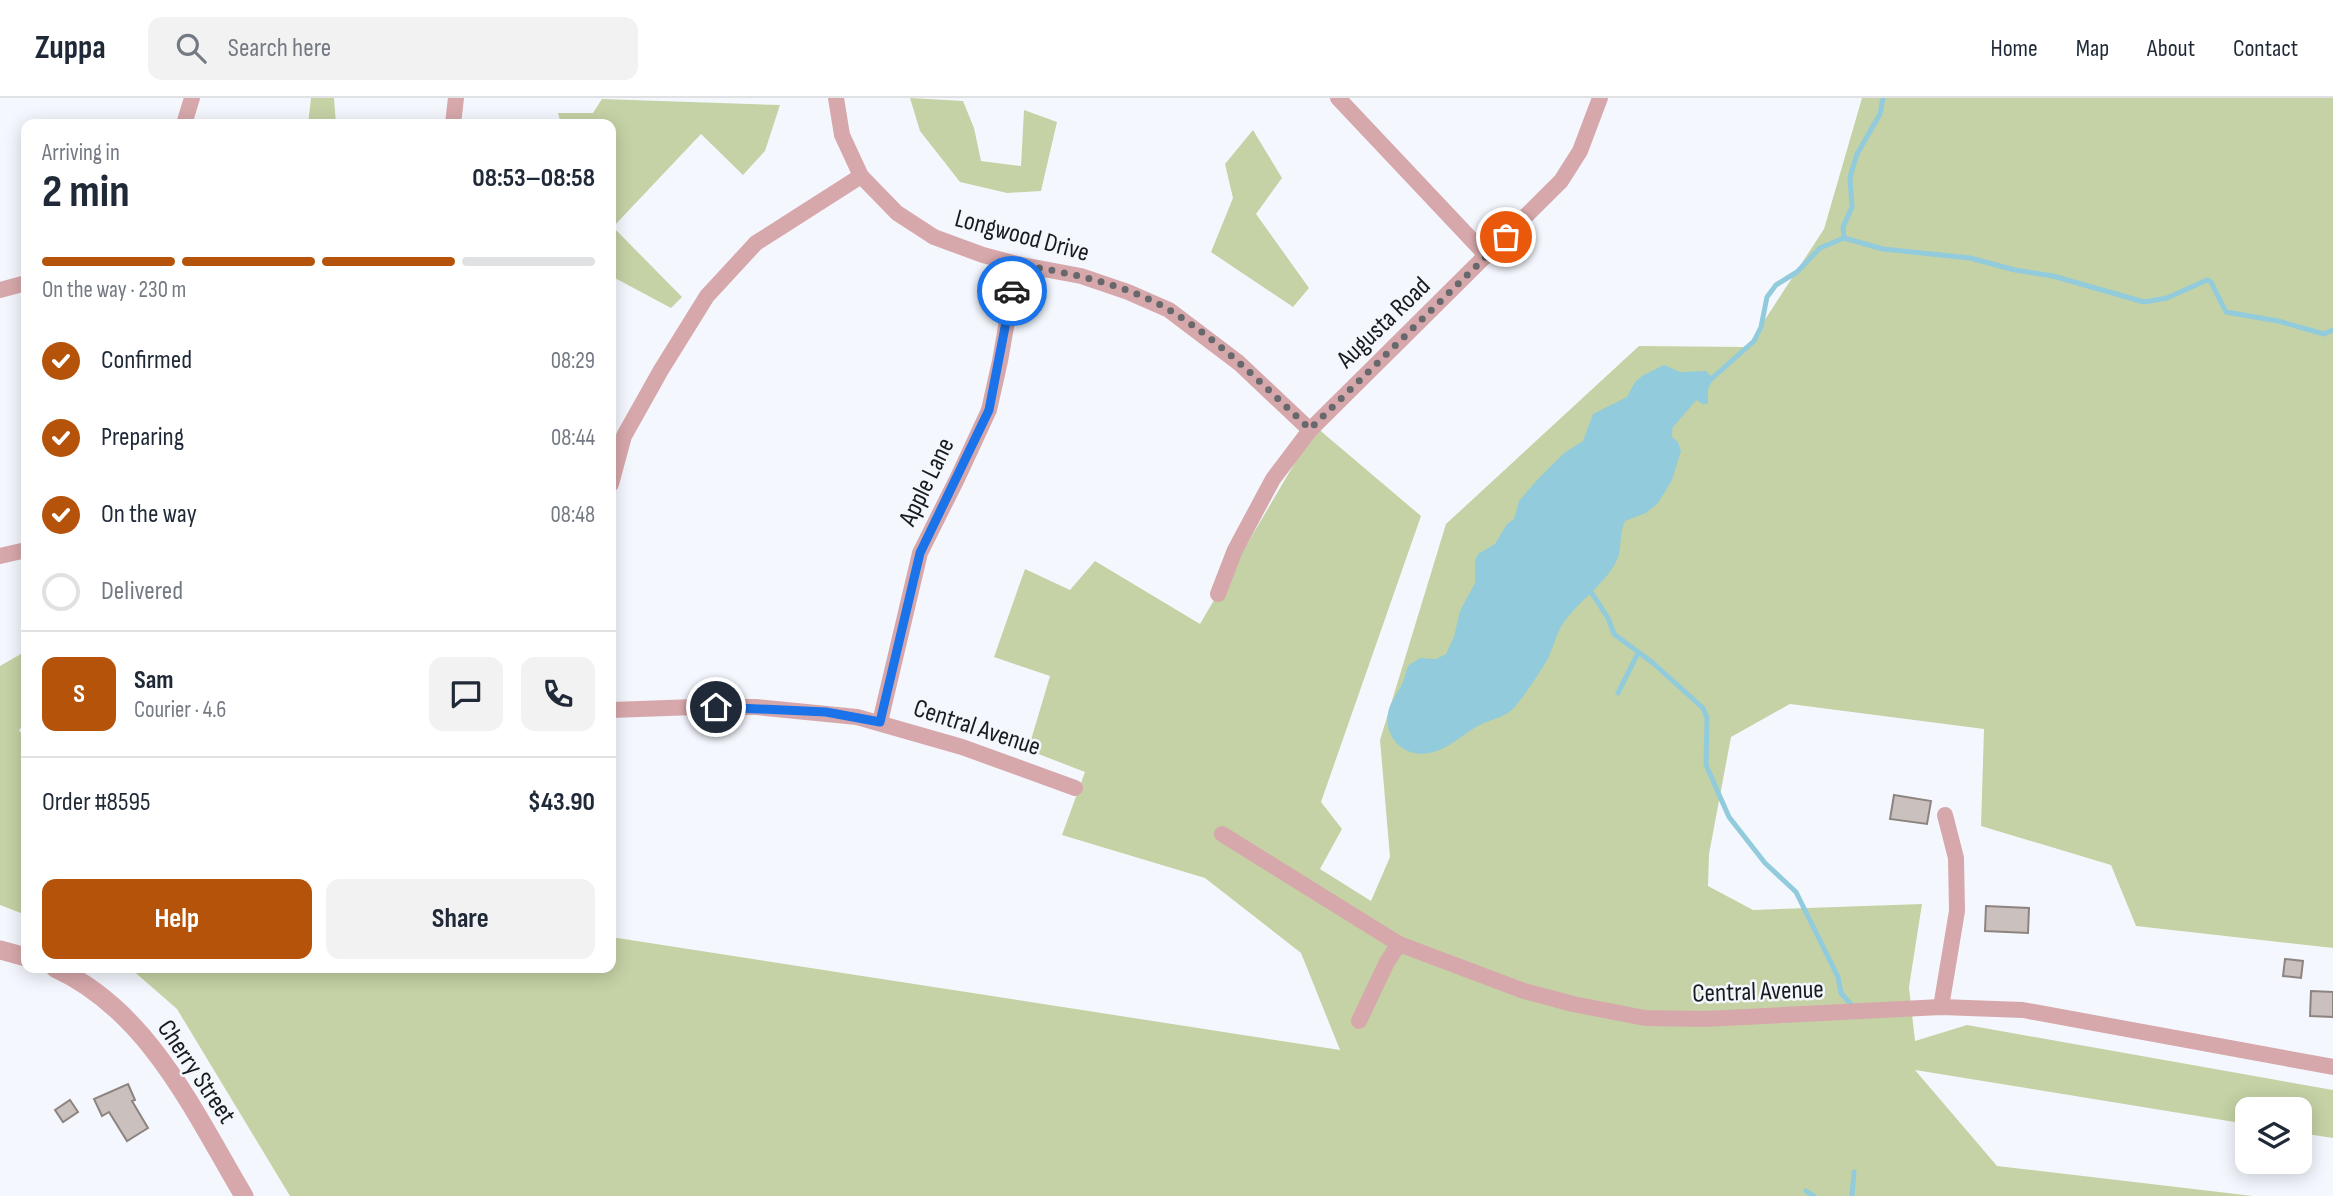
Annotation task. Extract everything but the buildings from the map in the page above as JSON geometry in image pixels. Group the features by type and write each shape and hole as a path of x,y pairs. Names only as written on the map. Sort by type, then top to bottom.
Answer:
{"street":[{"path":"186,119 192,98"},
{"path":"454,119 456,98"},
{"name":"Longwood Drive","path":"836,98 842,135 861,176 897,213 934,237 1017,264 1081,276 1169,310 1239,363 1310,429"},
{"path":"1338,98 1488,256"},
{"name":"Augusta Road","path":"1218,594 1235,550 1273,479 1310,429 1561,181 1580,151 1600,98"},
{"path":"616,466 624,436 661,370 708,296 757,243 861,176"},
{"name":"Apple Lane","path":"880,722 920,553 989,410 1017,264"},
{"path":"0,290 21,284"},
{"path":"0,556 21,551"},
{"name":"Central Avenue","path":"616,710 757,707 826,712 880,722 962,747 1075,788"},
{"path":"1941,1007 1957,911 1956,858 1945,815"},
{"name":"Central Avenue","path":"1222,834 1399,944 1524,991 1645,1018 1757,1017 1941,1007 2023,1010 2333,1068"},
{"path":"1359,1021 1387,962 1399,944"},
{"path":"0,950 21,956"},
{"name":"Cherry Street","path":"66,973 79,979 133,1025 159,1055 244,1196"}],"green space":[{"path":"311,98 334,98 336,119 309,119"},
{"path":"910,98 963,101 974,128 981,161 1021,166 1024,110 1057,122 1041,191 1007,193 960,182 920,131"},
{"path":"1862,98 2333,98 2333,948 2136,926 2111,865 1981,826 1984,729 1790,704 1731,737 1709,854 1708,886 1753,910 1922,904 1909,987 1915,1041 1967,1025 2333,1090 2333,1138 2312,1135 2312,1097 2235,1097 2235,1122 1915,1070 1997,1166 2253,1196 290,1196 177,1009 136,973 616,973 616,938 1340,1050 1301,953 1205,878 1062,835 1085,772 1028,750 1050,676 994,657 1025,569 1070,590 1095,561 1200,624 1316,427 1421,516 1321,802 1342,829 1320,869 1371,901 1390,857 1380,740 1446,524 1639,346 1747,347 1824,229"},
{"path":"602,99 780,105 765,151 743,175 701,134 616,224 616,119 560,119 558,113 593,113"},
{"path":"1253,130 1282,178 1256,214 1309,288 1293,307 1211,252 1233,198 1225,164"},
{"path":"616,230 682,297 671,308 616,279"},
{"path":"21,654 21,913 0,905 0,666"}],"water":[{"path":"1664,365 1680,372 1706,371 1713,378 1708,390 1708,404 1691,400 1673,420 1672,437 1678,442 1681,451 1672,480 1658,503 1646,513 1625,521 1616,562 1564,622 1547,661 1513,709 1436,751 1420,754 1404,749 1389,730 1389,709 1409,665 1420,658 1436,659 1446,654 1454,637 1460,611 1475,583 1475,561 1478,554 1495,544 1507,524 1514,519 1519,501 1538,479 1564,453 1583,441 1593,414 1627,397 1635,382"}],"waterway":[{"path":"1844,238 1843,227 1852,207 1850,177 1857,154 1880,114 1883,98"},
{"path":"1709,381 1754,341 1761,327 1767,297 1776,285 1797,272 1820,248 1844,238 1883,249 1970,258 2015,270 2053,276 2144,302 2167,298 2207,280 2211,282 2226,312 2278,321 2324,334 2333,330"},
{"path":"1668,429 1698,394"},
{"path":"1588,587 1608,618 1614,634 1653,663 1703,708 1707,718 1706,765 1729,817 1765,863 1796,892 1838,977 1841,993 1853,1007"},
{"path":"1618,693 1638,653"},
{"path":"1852,1196 1854,1172"},
{"path":"1806,1191 1814,1196"}],"way so far":[{"path":"1012,291 1017,264 1081,276 1169,310 1239,363 1310,429 1506,237"}],"route":[{"path":"716,707 826,712 880,722 920,553 989,410 1012,291"}]}
